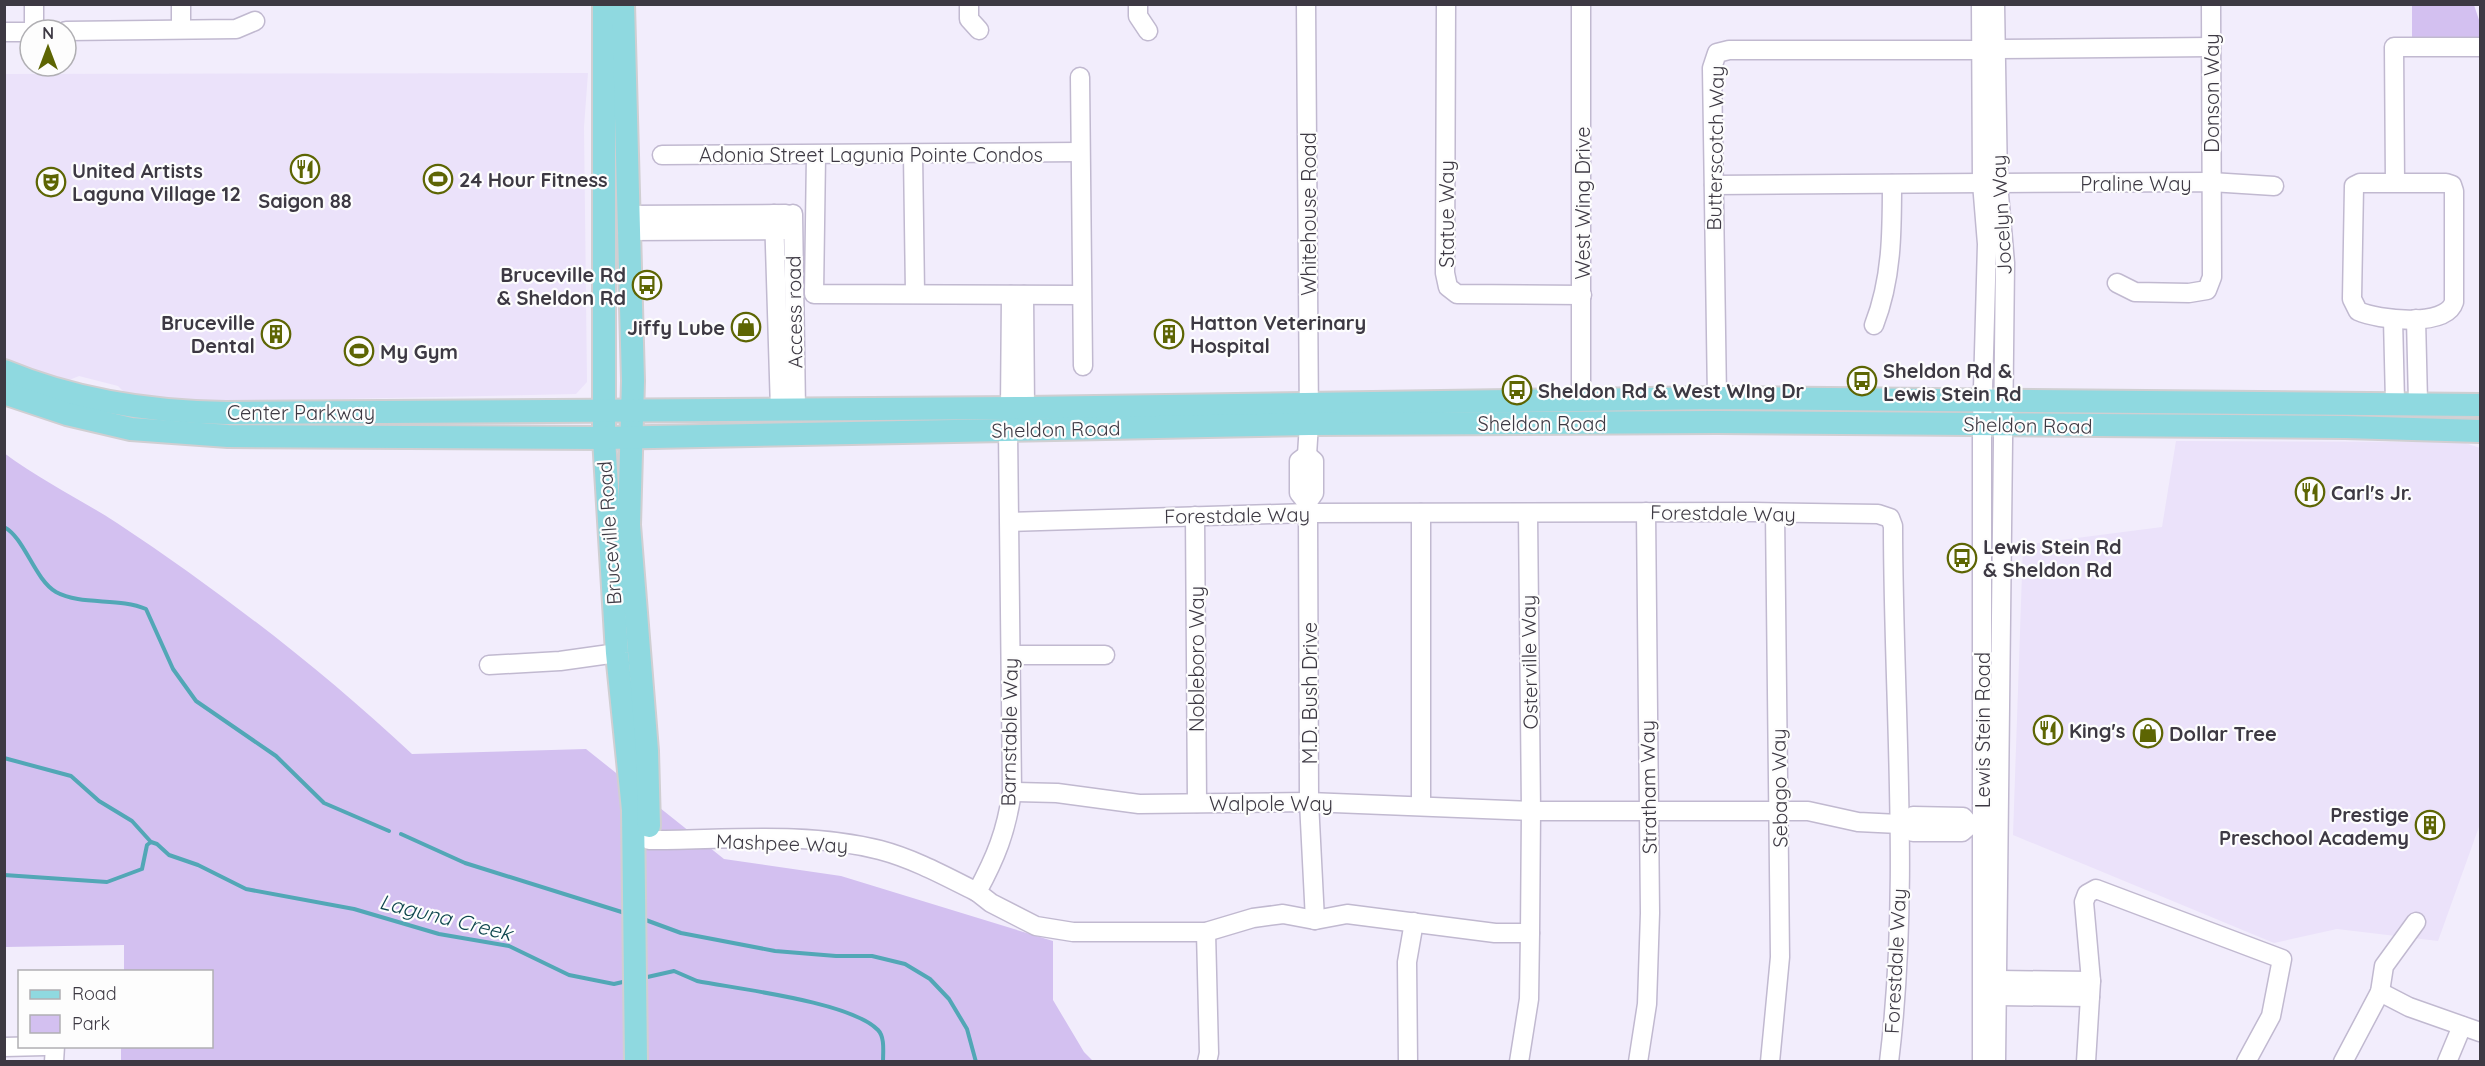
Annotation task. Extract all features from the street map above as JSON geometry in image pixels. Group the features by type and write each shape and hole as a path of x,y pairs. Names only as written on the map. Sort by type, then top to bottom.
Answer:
{"main road":[{"name":"Bruceville Road","path":"604,4 603,438 617,653 642,874 643,998 636,1062"},
{"name":"Bruceville Road","path":"623,4 631,410 629,525 647,751 649,840 642,874"},
{"path":"604,85 609,88 613,98 617,170 627,213"},
{"name":"Center Parkway","path":"4,371 97,410 167,433 408,438 603,438"},
{"name":"Center Parkway","path":"4,393 97,410 174,412 604,411"},
{"name":"Sheldon Road","path":"1309,413 1581,401 1717,398 2406,402 2481,405"},
{"name":"Sheldon Road","path":"604,411 788,410 1014,415 1309,413 1718,422 2345,427 2481,431"},
{"path":"253,434 293,424 320,423 327,420 330,412"},
{"name":"Sheldon Road","path":"603,438 1014,415"},
{"path":"2345,427 2354,420 2369,416 2481,415"},
{"name":"Bruceville Road","path":"643,998 652,1062"}],"street":[{"path":"181,4 181,29"},
{"path":"969,4 969,19 979,30"},
{"path":"1138,4 1138,16 1148,31"},
{"name":"Whitehouse Road","path":"1306,4 1309,413"},
{"name":"Statue Way","path":"1446,4 1445,273 1448,287 1457,294 1582,295"},
{"name":"West Wing Drive","path":"1581,4 1581,401"},
{"name":"Jocelyn Way","path":"1981,4 1988,50 1990,183 1987,244 1992,425"},
{"name":"Jocelyn Way","path":"1988,50 1995,4"},
{"name":"Donson Way","path":"2117,283 2135,292 2189,293 2207,290 2212,277 2211,4"},
{"path":"78,31 236,29 255,21"},
{"name":"Butterscotch Way","path":"1717,398 1712,68 1717,53 1730,50 2211,47"},
{"path":"2395,183 2394,47 2481,47"},
{"path":"1080,77 1083,366"},
{"name":"Adonia Street Lagunia Pointe Condos","path":"662,155 1080,152"},
{"path":"913,154 915,293"},
{"path":"816,155 813,222 814,294 1081,295"},
{"name":"Praline Way","path":"1714,185 2211,182 2274,186"},
{"path":"2360,183 2395,183 2446,183 2452,185 2454,190 2454,302 2452,310 2445,315 2416,319 2368,316 2358,311 2352,299 2352,192 2354,186 2360,183"},
{"path":"1874,325 1881,306 1889,269 1892,184"},
{"path":"627,213 774,222 813,222"},
{"path":"774,222 788,410"},
{"name":"Access road","path":"788,410 793,222"},
{"name":"Barnstable Way","path":"977,892 996,858 1005,831 1012,792 1010,522 1017,295"},
{"path":"2393,319 2394,351 2406,402"},
{"path":"2406,402 2416,351 2416,319"},
{"path":"2394,351 2416,351"},
{"name":"M.D. Bush Drive","path":"1309,413 1306,455 1314,461 1314,493 1308,508 1309,802 1315,920"},
{"name":"Lewis Stein Road","path":"1982,1062 1976,825 1982,698 1982,579 1992,425"},
{"name":"Lewis Stein Road","path":"1992,425 2000,687 1996,1062"},
{"name":"Forestdale Way","path":"1010,522 1195,516 1308,508 1421,513 1878,514 1890,518 1893,526 1901,824 1898,956 1889,1062"},
{"name":"Stratham Way","path":"1638,1062 1647,1004 1649,962 1646,512"},
{"path":"1421,513 1421,804"},
{"name":"Osterville Way","path":"1528,513 1531,811"},
{"name":"Sebago Way","path":"1770,1062 1780,957 1775,513"},
{"name":"Nobleboro Way","path":"1195,516 1197,803"},
{"path":"1982,579 1989,596 1988,672 1991,679 2000,687"},
{"path":"489,665 555,662 617,653"},
{"path":"1011,655 1106,655"},
{"path":"1982,698 1989,716 1989,790 2000,810"},
{"name":"Walpole Way","path":"1012,792 1083,796 1140,804 1309,802 1421,804 1531,811 1808,811 1858,822 1901,824 1913,832 1962,832 1976,825"},
{"path":"1519,1062 1529,999 1531,811"},
{"name":"Mashpee Way","path":"649,840 794,839 851,844 908,859 977,892"},
{"path":"2086,1062 2091,989 2084,902 2086,894 2096,889 2278,956 2283,966 2271,1016 2246,1062"},
{"path":"977,892 1015,917 1053,930 1206,932 1253,918 1283,914 1315,920 1347,914 1495,933 1530,933"},
{"path":"1408,1062 1407,962 1414,922"},
{"path":"2343,1062 2380,992 2384,966 2416,922"},
{"path":"1206,932 1209,1053 1207,1062"},
{"path":"1998,988 2091,989"},
{"path":"2380,992 2409,1007 2481,1032"},
{"path":"2447,1062 2462,1026"}],"shaded area":[{"path":"588,73 584,127 587,382 576,394 199,402 138,397 124,392 118,386 79,376 67,381 5,360 5,74 18,74 18,78 78,78 78,74"},
{"path":"2176,441 2462,442 2480,448 2480,824 2438,941 2337,929 2274,943 2013,835 2023,545 2162,527"}],"green space":[{"path":"2412,5 2474,5 2480,23 2480,39 2412,39"},
{"path":"4,453 117,523 232,604 342,692 412,754 586,749 724,859 841,876 1053,941 1053,1000 1084,1052 1093,1061 121,1061 121,1048 213,1048 213,970 124,970 124,945 5,947"}],"waterway":[{"name":"Laguna Creek","path":"4,527 18,540 42,578 56,592 77,599 124,603 146,609 173,669 196,701 276,756 324,803 389,831"},
{"name":"Laguna Creek","path":"4,758 71,776 99,801 132,821 151,842"},
{"name":"Laguna Creek","path":"401,834 465,863 628,914"},
{"name":"Laguna Creek","path":"4,875 107,882 142,869 147,845 151,842 157,844 169,855 198,865 246,889 354,909 439,934 509,946 569,975 614,984 627,981"},
{"name":"Laguna Creek","path":"643,919 681,933 775,951 836,956 872,956 905,964 930,979 949,999 967,1029 976,1062"},
{"name":"Laguna Creek","path":"643,978 674,971 697,981 793,998 844,1012 864,1020 878,1030 883,1041 883,1062"}],"place":[{"name":"Saigon 88","path":"305,169"},
{"name":"24 Hour Fitness","path":"438,179"},
{"name":"United Artists Laguna Village 12","path":"51,182"},
{"name":"Bruceville Rd & Sheldon Rd","path":"647,285"},
{"name":"Jiffy Lube","path":"746,327"},
{"name":"Bruceville Dental","path":"276,334"},
{"name":"Hatton Veterinary Hospital","path":"1169,334"},
{"name":"My Gym","path":"359,351"},
{"name":"Sheldon Rd & Lewis Stein Rd","path":"1862,381"},
{"name":"Sheldon Rd & West WIng Dr","path":"1517,390"},
{"name":"Carl's Jr.","path":"2310,492"},
{"name":"Lewis Stein Rd & Sheldon Rd","path":"1962,558"},
{"name":"King's","path":"2048,730"},
{"name":"Dollar Tree","path":"2148,733"},
{"name":"Prestige Preschool Academy","path":"2430,825"}]}
